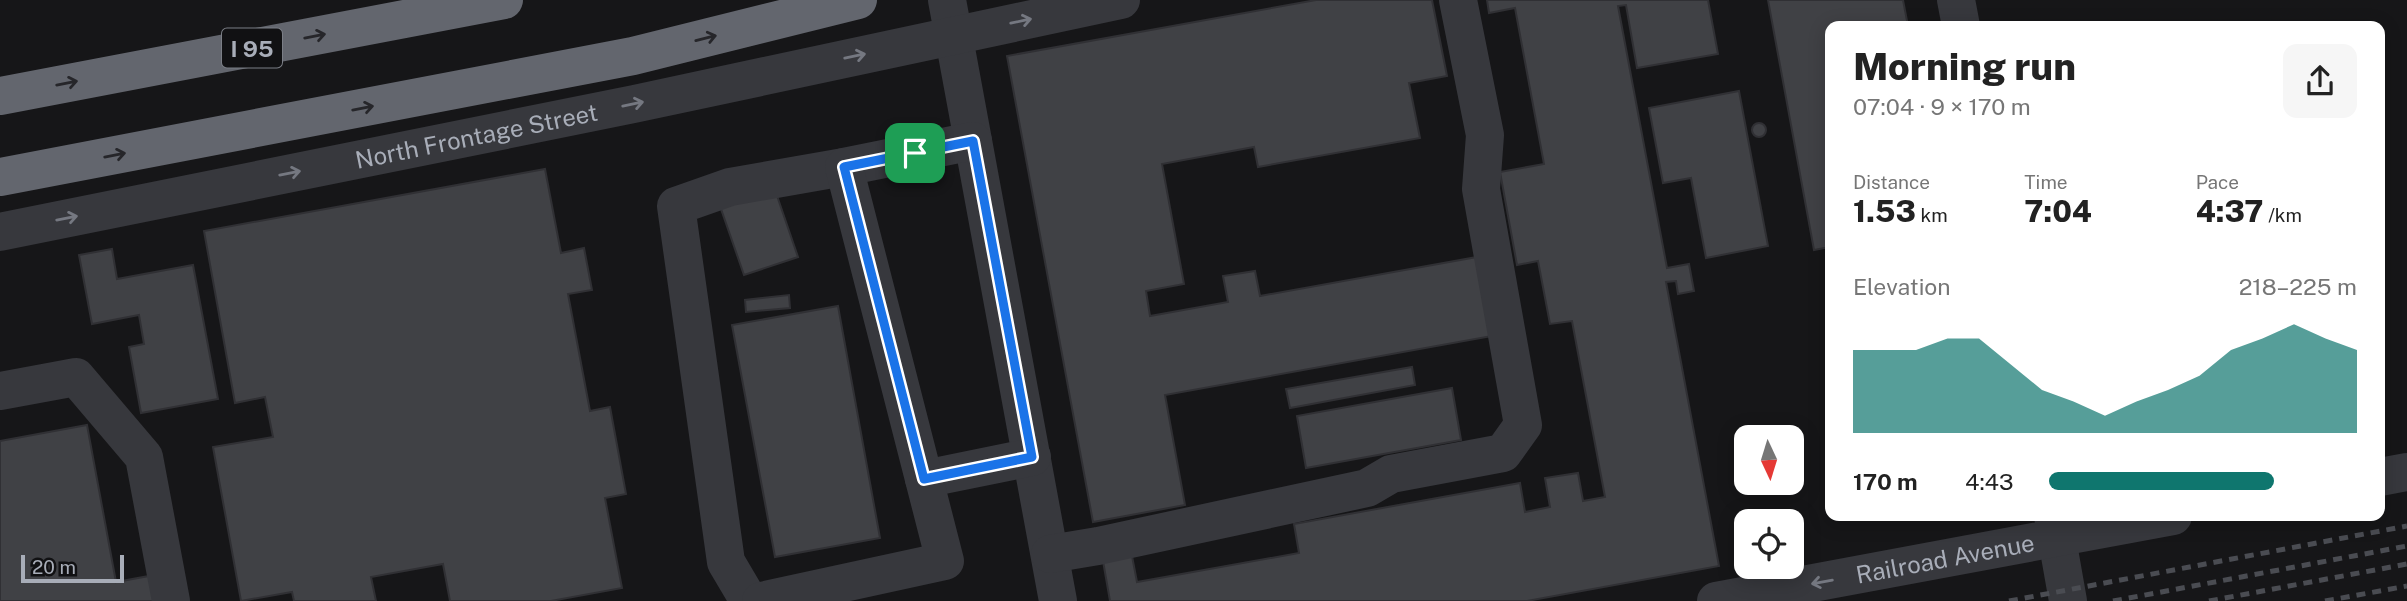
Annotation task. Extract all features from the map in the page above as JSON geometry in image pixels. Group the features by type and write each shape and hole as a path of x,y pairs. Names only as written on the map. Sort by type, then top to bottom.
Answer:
{"highway":[{"name":"I 95","path":"0,96 504,0"},
{"path":"0,177 634,56 858,0"}],"street":[{"name":"North Frontage Street","path":"0,232 634,104 950,18 1121,0"},
{"path":"1050,554 1367,488 1391,474 1503,453 1523,425 1481,189 1485,135 1458,0"},
{"path":"1956,0 1960,21"},
{"path":"950,18 1058,601"},
{"path":"749,601 726,562 676,206 730,187 973,141"},
{"path":"761,601 945,561 844,167"},
{"path":"0,391 76,377 144,457 171,601"},
{"path":"924,479 1032,457"},
{"path":"2385,476 2407,472"},
{"name":"Railroad Avenue","path":"1716,601 2055,527 2119,521"},
{"path":"2055,527 2068,601"}],"building":[{"path":"1316,0 1432,0 1447,76 1409,83 1420,138 1258,167 1254,147 1162,164 1184,284 1146,291 1150,316 1228,302 1223,276 1255,271 1260,296 1477,257 1492,336 1165,395 1185,505 1093,522 1007,56"},
{"path":"1487,0 1708,0 1718,54 1637,68 1626,5 1618,6 1667,268 1689,264 1694,291 1678,294 1676,281 1666,282 1719,566 1527,601 1110,601 1103,561 1132,556 1137,582 1299,553 1294,524 1520,483 1525,512 1550,507 1545,478 1578,473 1583,501 1605,497 1572,321 1550,324 1538,261 1517,265 1500,172 1544,164 1515,8 1489,13"},
{"path":"1768,0 1903,0 1907,21 1825,21 1825,248 1814,250"},
{"path":"1739,91 1768,246 1706,258 1691,178 1663,183 1649,108"},
{"path":"1756,123 1762,123 1766,130 1762,137 1756,137 1752,133 1752,127"},
{"path":"545,169 561,253 584,248 592,290 568,294 590,411 610,407 626,494 605,498 622,588 551,601 450,601 443,564 371,577 376,601 294,601 292,592 241,601 213,447 273,437 265,397 235,403 204,231"},
{"path":"774,187 798,257 744,275 720,206"},
{"path":"112,249 117,279 193,265 218,399 141,413 129,347 144,344 139,315 92,324 79,255"},
{"path":"789,295 790,308 746,312 745,300"},
{"path":"838,306 880,538 775,557 732,325"},
{"path":"1412,367 1415,385 1290,408 1286,389"},
{"path":"1452,388 1461,440 1306,468 1297,416"},
{"path":"87,425 116,582 149,576 154,601 0,601 0,441"}],"railway":[{"path":"2009,601 2407,526"},
{"path":"2113,601 2407,546"},
{"path":"2209,601 2407,564"},
{"path":"2325,601 2407,586"}],"route":[{"path":"973,141 1032,457 924,479 844,167 915,153 973,141"}]}
